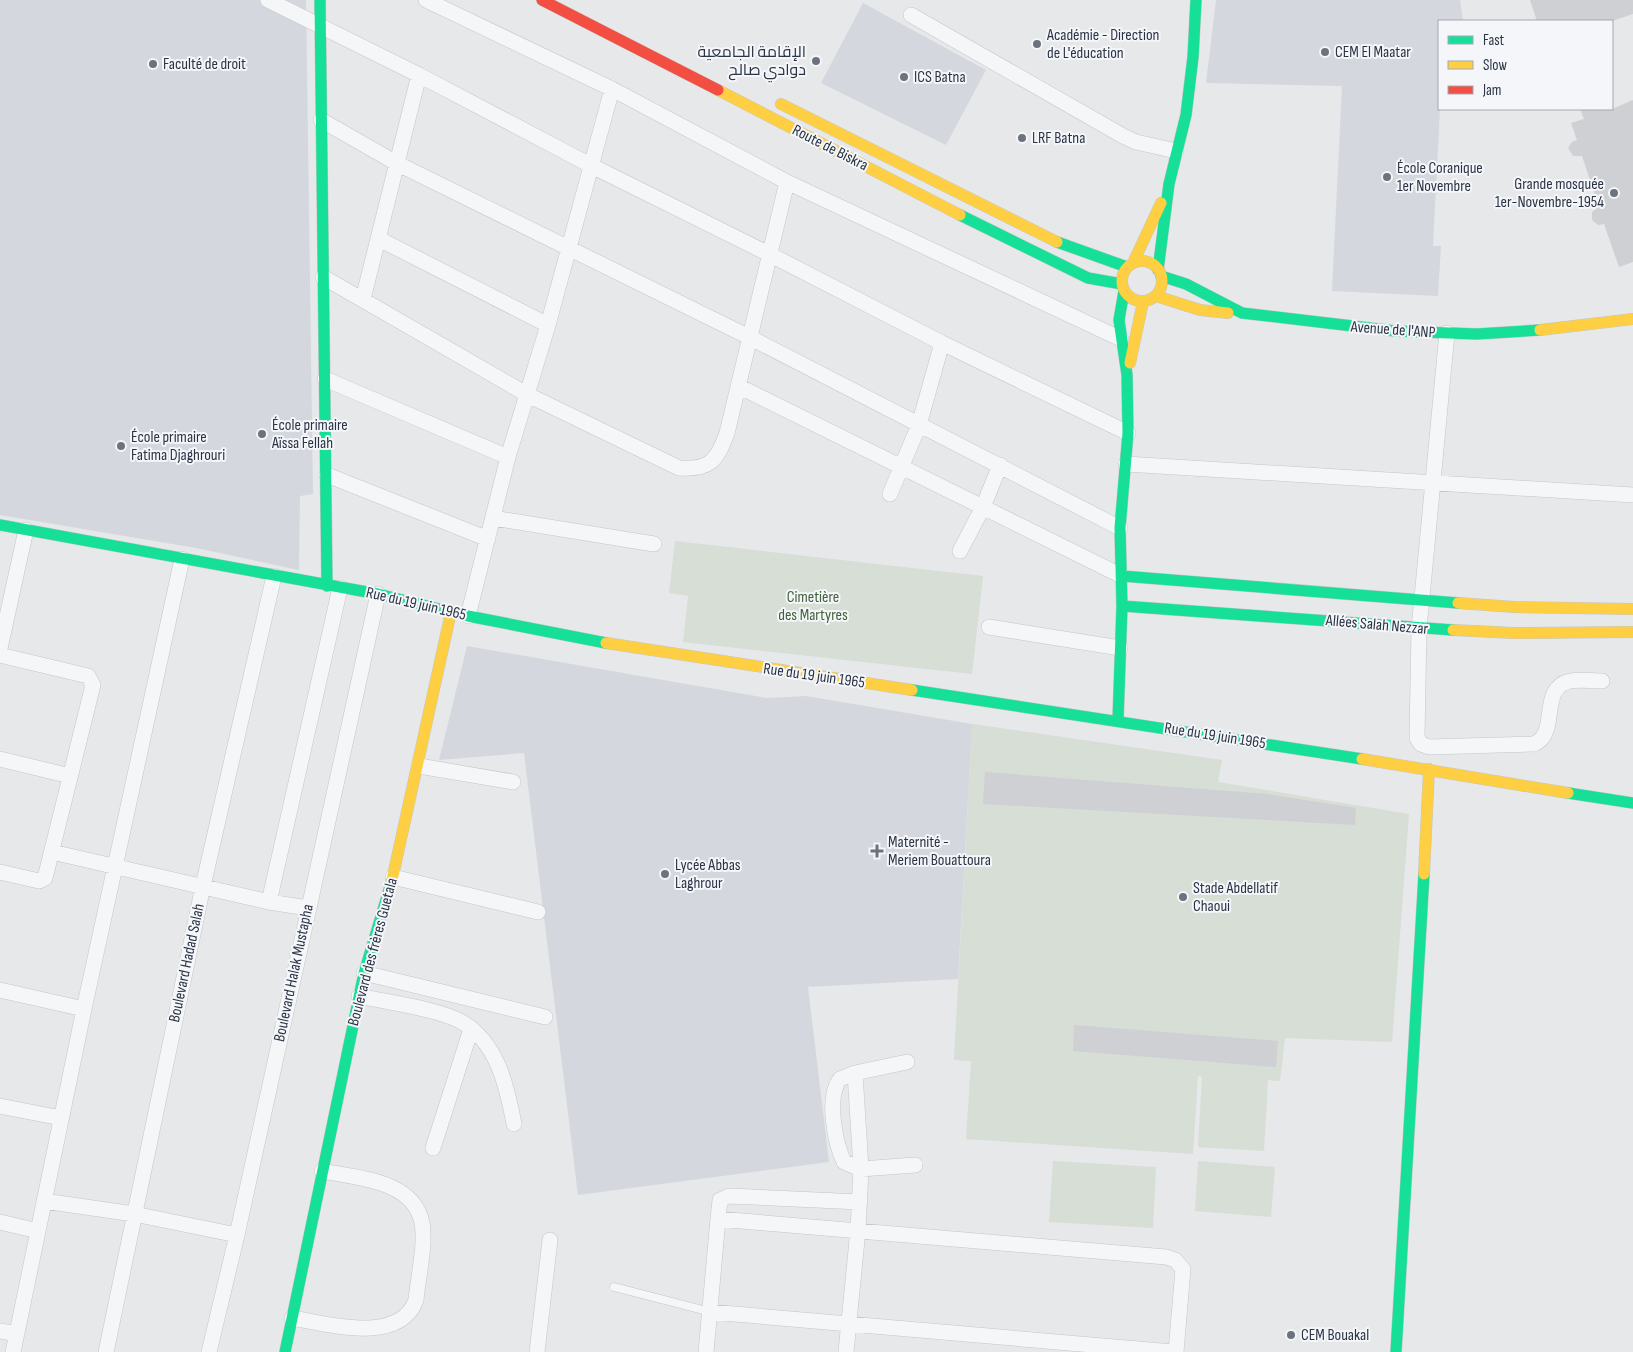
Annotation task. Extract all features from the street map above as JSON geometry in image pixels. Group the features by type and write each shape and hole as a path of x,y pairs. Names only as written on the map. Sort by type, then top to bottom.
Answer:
{"street":[{"path":"268,0 419,75 592,166 942,343 1128,433"},
{"path":"269,902 333,587 327,475 320,0"},
{"path":"426,0 612,90 787,182 1121,339"},
{"name":"Route de Biskra","path":"542,0 1023,247 1088,278 1123,288"},
{"path":"1123,288 1132,299 1143,302 1156,296 1160,290 1169,184 1186,115 1193,57 1196,0"},
{"path":"911,15 1122,141 1136,142 1176,151"},
{"path":"362,299 379,239 419,75"},
{"path":"468,616 508,457 548,325 612,90"},
{"name":"Route de Biskra","path":"773,100 1066,247 1130,265"},
{"path":"321,120 398,164 751,338 1120,528"},
{"path":"323,278 528,395 679,468 696,469 711,463 720,452 740,387 787,182"},
{"path":"1118,720 1122,606 1120,528 1128,433 1127,375 1119,314 1123,288 1130,265 1169,184"},
{"path":"379,239 548,325"},
{"path":"1130,265 1147,262 1160,273"},
{"name":"Avenue de l'ANP","path":"1160,273 1186,284 1242,313 1321,324 1447,333 1567,328 1633,319"},
{"path":"1156,296 1218,313 1242,313"},
{"path":"1127,375 1143,302"},
{"path":"1447,333 1420,629 1415,730 1417,738 1421,744 1429,747 1534,744 1539,742 1545,731 1553,694 1558,686 1570,681 1602,682"},
{"path":"890,494 919,425 942,343"},
{"path":"326,379 508,457"},
{"path":"740,387 1122,576 1514,607 1633,609"},
{"path":"1126,464 1555,492 1633,495"},
{"path":"960,551 983,507 1000,465"},
{"path":"327,475 488,539"},
{"path":"493,518 654,544"},
{"name":"Rue du 19 juin 1965","path":"0,525 378,594 468,616 640,649 1118,720 1429,769 1633,804"},
{"path":"0,648 26,530"},
{"path":"13,1352 84,1009 182,559"},
{"name":"Boulevard Hadad Salah","path":"106,1352 203,886 274,576"},
{"name":"Boulevard Halak Mustapha","path":"209,1352 237,1235 378,594"},
{"name":"Allées Salah Nezzar","path":"1122,606 1420,629 1514,633 1633,632"},
{"name":"Boulevard des frères Guetala","path":"284,1352 364,973 393,877 450,612"},
{"path":"989,627 1120,648"},
{"path":"0,655 88,676 91,680 93,691 46,876 42,880 0,872"},
{"path":"0,759 70,776"},
{"path":"418,766 514,782"},
{"path":"1396,1352 1413,1082 1429,769"},
{"path":"1615,800 1633,791"},
{"path":"52,852 116,865 269,902 308,908"},
{"path":"393,877 538,912"},
{"path":"364,973 545,1017"},
{"path":"0,990 84,1009"},
{"path":"359,996 450,1017 471,1029 488,1048 499,1068 507,1086 514,1124"},
{"path":"433,1148 471,1029"},
{"path":"907,1062 855,1073 840,1079 833,1093 833,1110 838,1149 841,1157 850,1166 861,1169 915,1165"},
{"path":"846,1352 860,1202 861,1169 855,1073"},
{"path":"0,1106 61,1118"},
{"path":"292,1318 370,1328 397,1323 406,1318 416,1300 423,1235 422,1222 414,1205 403,1194 382,1183 322,1171"},
{"path":"706,1352 720,1200 729,1196 860,1202"},
{"path":"44,1201 134,1214 237,1235"},
{"path":"711,1312 849,1322 1174,1352 1183,1279 1183,1269 1175,1260 1166,1257 718,1219"},
{"path":"0,1222 38,1231"},
{"path":"538,1352 550,1240"},
{"path":"0,1331 17,1334"}],"lane":[{"path":"614,1286 711,1312"}],"shaded area":[{"path":"0,0 306,0 313,494 300,496 299,570 196,548 0,515"},
{"path":"1216,0 1460,0 1463,20 1438,20 1438,110 1440,110 1433,246 1441,246 1438,296 1332,291 1342,86 1206,83"},
{"name":"ICS Batna","path":"863,3 986,70 946,145 821,83"},
{"name":"Lycée Abbas Laghrour","path":"467,646 767,698 806,696 972,724 958,979 808,987 829,1162 578,1195 524,753 439,760"}],"green space":[{"name":"Cimetière des Martyres","path":"675,541 983,576 972,674 683,642 688,596 669,593"},
{"name":"Stade Abdellatif Chaoui","path":"972,724 1222,760 1218,782 1409,814 1392,1042 1285,1038 1280,1081 1268,1080 1264,1151 1198,1147 1202,1077 1198,1076 1193,1154 966,1139 971,1061 954,1060"},
{"path":"1053,1161 1156,1167 1153,1228 1049,1222"},
{"path":"1198,1161 1275,1167 1271,1217 1195,1211"}],"building":[{"path":"1530,0 1633,0 1633,14 1613,21 1537,20"},
{"name":"Grande mosquée 1er-Novembre-1954","path":"1633,100 1633,262 1619,267 1604,224 1598,225 1592,220 1592,212 1599,207 1582,156 1573,156 1568,148 1572,142 1577,140 1571,123 1584,119 1580,110 1613,109"},
{"path":"985,772 1267,794 1356,808 1355,825 983,804"},
{"path":"1074,1025 1278,1041 1276,1067 1073,1051"}],"traffic: fast":[{"path":"320,0 327,586"},
{"path":"1158,270 1169,184 1186,115 1193,57 1196,0"},
{"path":"960,215 1088,278 1122,284"},
{"path":"1057,242 1127,267"},
{"path":"1161,276 1186,284 1242,313 1395,331 1477,334 1540,330"},
{"path":"1118,720 1122,606 1120,528 1128,433 1127,375 1119,320 1124,291"},
{"path":"0,525 378,594 468,616 606,643"},
{"path":"1122,576 1458,603"},
{"path":"1122,606 1453,630"},
{"path":"912,690 1362,759"},
{"path":"1568,793 1633,803"},
{"path":"1396,1352 1424,874"},
{"path":"285,1352 364,973 392,880"}],"traffic: slow":[{"path":"718,90 960,215"},
{"path":"781,104 1057,242"},
{"path":"1133,263 1161,203"},
{"path":"1146,261 1153,264 1159,270 1162,281 1161,289 1153,298 1146,301 1138,301 1131,298 1123,289 1122,277 1125,270 1134,262 1146,261"},
{"path":"1156,296 1200,310 1228,313"},
{"path":"1130,363 1143,302"},
{"path":"1540,330 1633,319"},
{"path":"1458,603 1514,607 1633,609"},
{"path":"392,880 451,612"},
{"path":"1453,630 1514,633 1633,632"},
{"path":"606,643 912,690"},
{"path":"1362,759 1568,793"},
{"path":"1424,874 1429,769"}],"traffic: jam":[{"path":"542,0 718,90"}],"place":[{"name":"Académie - Direction de L'éducation","path":"1037,44"},
{"name":"CEM El Maatar","path":"1325,52"},
{"name":"الإقامة الجامعية دوادي صالح","path":"816,61"},
{"name":"Faculté de droit","path":"153,64"},
{"name":"ICS Batna","path":"904,77"},
{"name":"LRF Batna","path":"1022,138"},
{"name":"École Coranique 1er Novembre","path":"1387,177"},
{"name":"Grande mosquée 1er-Novembre-1954","path":"1614,193"},
{"name":"École primaire Aïssa Fellah","path":"262,434"},
{"name":"École primaire Fatima Djaghrouri","path":"121,446"},
{"name":"Maternité - Meriem Bouattoura","path":"877,851"},
{"name":"Lycée Abbas Laghrour","path":"665,874"},
{"name":"Stade Abdellatif Chaoui","path":"1183,897"},
{"name":"CEM Bouakal","path":"1291,1335"}]}
